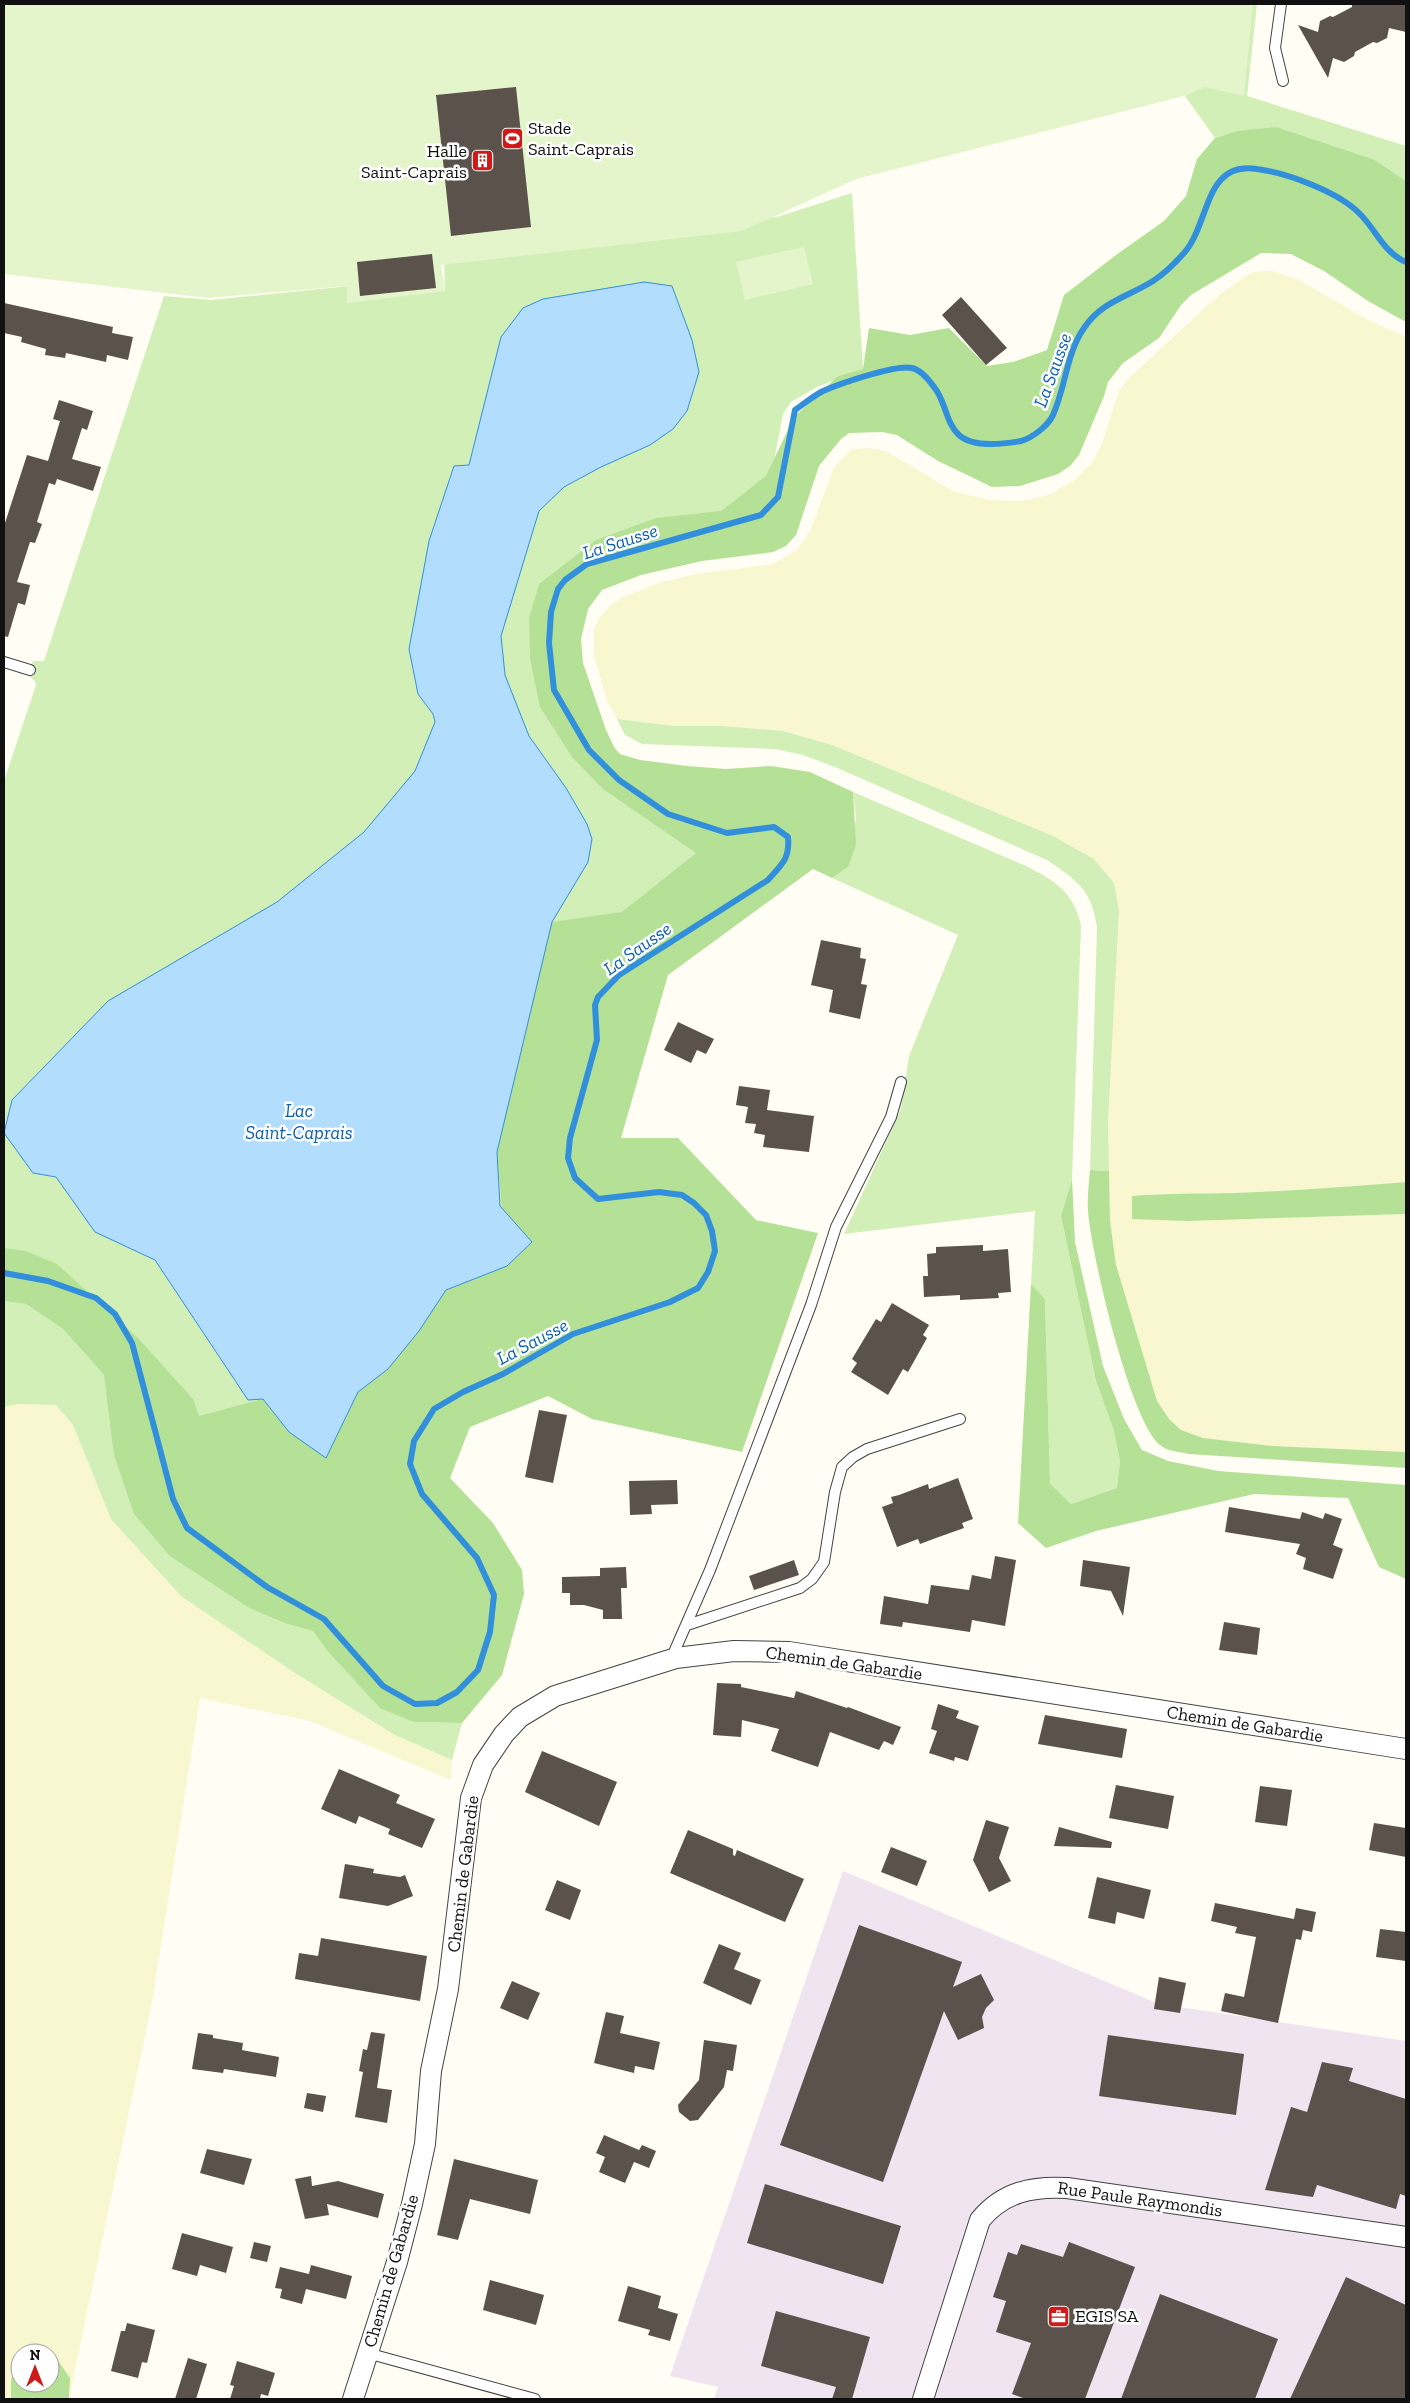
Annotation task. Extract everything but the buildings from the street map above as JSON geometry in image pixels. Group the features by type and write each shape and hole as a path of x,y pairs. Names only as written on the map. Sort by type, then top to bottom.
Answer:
{"street":[{"name":"Chemin de Gabardie","path":"353,2399 397,2262 425,2144 431,2071 448,1989 471,1798 483,1765 504,1734 520,1717 540,1704 606,1679 676,1658 734,1651 789,1652 1406,1749"},
{"name":"Rue Paule Raymondis","path":"923,2399 980,2220 989,2209 1020,2191 1043,2187 1067,2188 1406,2237"}],"lane":[{"path":"1281,4 1275,48 1283,81"},
{"path":"4,662 30,670"},
{"path":"676,1658 675,1650 710,1570 811,1305 836,1227 891,1117 901,1082"},
{"path":"687,1625 800,1588 812,1579 824,1562 834,1492 842,1467 853,1457 867,1449 960,1419"},
{"path":"367,2353 535,2399"}],"shaded area":[{"path":"1273,271 1297,279 1368,320 1406,337 1406,1182 1323,1189 1198,1194 1165,1193 1132,1196 1132,1218 1187,1221 1406,1214 1406,1452 1273,1446 1203,1438 1181,1430 1169,1419 1157,1401 1116,1265 1110,1221 1108,1121 1094,859 1051,835 832,745 783,731 724,726 674,726 617,719 608,703 594,656 594,629 600,617 621,598 659,583 696,574 773,564 797,550 810,531 834,468 852,449 870,448 886,451 953,491 989,500 1021,501 1049,495 1076,479 1093,461 1102,444 1119,391 1129,378 1220,294 1251,273"},
{"path":"19,1404 56,1405 73,1425 111,1519 295,1673 395,1735 452,1760 451,1780 310,1721 200,1698 152,2002 69,2398 70,2378 60,2363 60,2343 10,2343 11,2399 4,2399 4,1407"},
{"path":"843,1871 1159,2004 1406,2041 1406,2399 714,2399 718,2387 670,2376"}],"green space":[{"name":"Stade Saint-Caprais","path":"4,4 1253,4 1244,96 1205,87 1184,96 856,179 742,231 441,265 445,291 347,303 347,286 208,298 4,274"},
{"path":"1172,4 1257,4 1247,96 1406,146 1406,181 1375,160 1237,131 1215,138 1180,89"},
{"path":"1276,127 1375,160 1406,181 1406,322 1368,301 1324,271 1291,254 1261,253 1191,295 1181,305 1159,338 1123,363 1108,382 1079,455 1070,466 1058,474 1020,486 992,487 938,461 897,435 882,432 849,433 841,439 819,466 796,535 786,546 773,552 702,561 641,575 602,590 588,609 581,639 583,663 606,730 614,747 620,754 640,760 687,766 726,769 771,766 810,772 853,792 856,845 848,867 832,878 813,869 668,975 621,1138 678,1138 756,1220 818,1233 742,1452 592,1419 548,1396 470,1427 450,1478 493,1523 522,1570 524,1594 502,1675 462,1723 414,1722 380,1708 328,1652 313,1631 287,1624 251,1609 170,1556 134,1514 114,1455 104,1375 63,1329 26,1304 4,1301 4,1248 26,1251 57,1264 138,1338 193,1399 199,1416 263,1399 289,1432 326,1458 358,1392 388,1369 419,1331 446,1290 507,1266 497,1152 552,922 622,912 696,853 603,789 572,757 540,707 530,659 529,618 539,584 596,540 656,518 721,511 766,476 794,417 838,376 863,369 869,328 910,335 949,328 987,366 1013,362 1047,350 1064,295 1164,221 1186,196 1197,159 1215,138 1237,131"},
{"path":"852,193 863,369 815,388 791,402 783,414 773,466 752,505 574,557 550,700 718,842 679,925 434,1394 444,1686 183,1402 4,1263 4,781 36,685 35,681 29,676 33,661 44,661 164,296 211,300 350,286 352,301 445,291 444,250 777,217"},
{"path":"804,247 813,284 745,300 736,262"},
{"path":"617,719 674,726 724,726 783,731 832,745 1051,835 1094,859 1114,883 1119,910 1108,1121 1109,1171 1090,1170 1097,927 1091,903 1074,880 1047,860 835,767 803,755 775,749 642,744 625,735"},
{"path":"853,792 1036,871 1054,882 1068,895 1078,913 1081,925 1072,1179 1061,1216 1096,1381 1113,1428 1120,1460 1117,1488 1071,1504 1050,1483 1045,1299 1031,1284 1035,1211 844,1234 901,1109 909,1056 958,935 832,878 848,867 856,818"},
{"path":"1090,1170 1109,1171 1110,1221 1116,1265 1157,1401 1169,1419 1181,1430 1203,1438 1273,1446 1406,1452 1406,1468 1189,1454 1169,1450 1160,1445 1148,1430 1137,1404 1125,1371 1104,1297 1088,1211"},
{"path":"1072,1179 1075,1242 1103,1366 1124,1419 1142,1450 1168,1461 1218,1471 1406,1485 1406,1579 1379,1567 1348,1498 1254,1494 1096,1531 1046,1548 1018,1523 1031,1284 1045,1299 1050,1483 1071,1504 1117,1488 1120,1460 1113,1428 1096,1381 1061,1216"},
{"path":"1406,1182 1406,1214 1187,1221 1132,1219 1132,1196 1275,1191"},
{"path":"4,1301 26,1304 63,1329 104,1375 108,1398 251,1609 287,1624 313,1631 328,1652 353,1679 414,1722 462,1723 452,1760 395,1735 295,1673 181,1596 111,1519 73,1425 56,1405 19,1404 4,1407"},
{"path":"60,2363 70,2378 69,2398 11,2399 11,2393 60,2393"}],"water":[{"name":"Lac Saint-Caprais","path":"644,282 672,286 692,340 699,372 687,411 673,429 650,445 601,467 564,487 539,511 501,636 505,675 529,736 566,788 587,824 592,839 588,862 552,922 497,1152 500,1206 532,1242 507,1266 446,1290 419,1331 388,1369 358,1392 326,1458 289,1432 263,1399 248,1400 155,1260 95,1232 56,1177 33,1173 4,1133 12,1100 108,1001 277,902 364,832 415,771 435,722 433,714 418,694 409,649 429,541 454,466 469,465 501,337 523,308 543,299"}],"waterway":[{"name":"La Sausse","path":"4,1273 48,1281 96,1298 115,1314 132,1343 173,1499 187,1528 267,1587 324,1619 383,1686 415,1704 437,1703 457,1692 478,1670 490,1632 494,1595 477,1558 422,1494 410,1464 414,1441 434,1409 463,1392 503,1374 573,1334 670,1302 698,1288 708,1272 715,1251 712,1231 706,1215 694,1203 682,1195 659,1192 598,1199 575,1178 568,1158 570,1138 597,1040 595,1005 598,997 619,975 768,880 784,861 788,851 788,837 774,827 727,833 668,814 619,780 589,750 554,690 549,643 551,612 558,589 565,580 587,564 761,515 778,497 795,410 823,391 854,380 894,369 912,368 922,373 932,384 941,399 954,430 965,439 972,442 998,444 1021,441 1035,434 1044,427 1053,415 1073,348 1084,328 1107,305 1153,281 1184,253 1192,241 1217,184 1227,174 1240,169 1269,171 1297,179 1326,191 1351,206 1366,221 1386,247 1398,258 1406,262"}],"place":[{"name":"Stade Saint-Caprais","path":"512,138"},
{"name":"Halle Saint-Caprais","path":"483,161"},
{"name":"EGIS SA","path":"1059,2316"}]}
